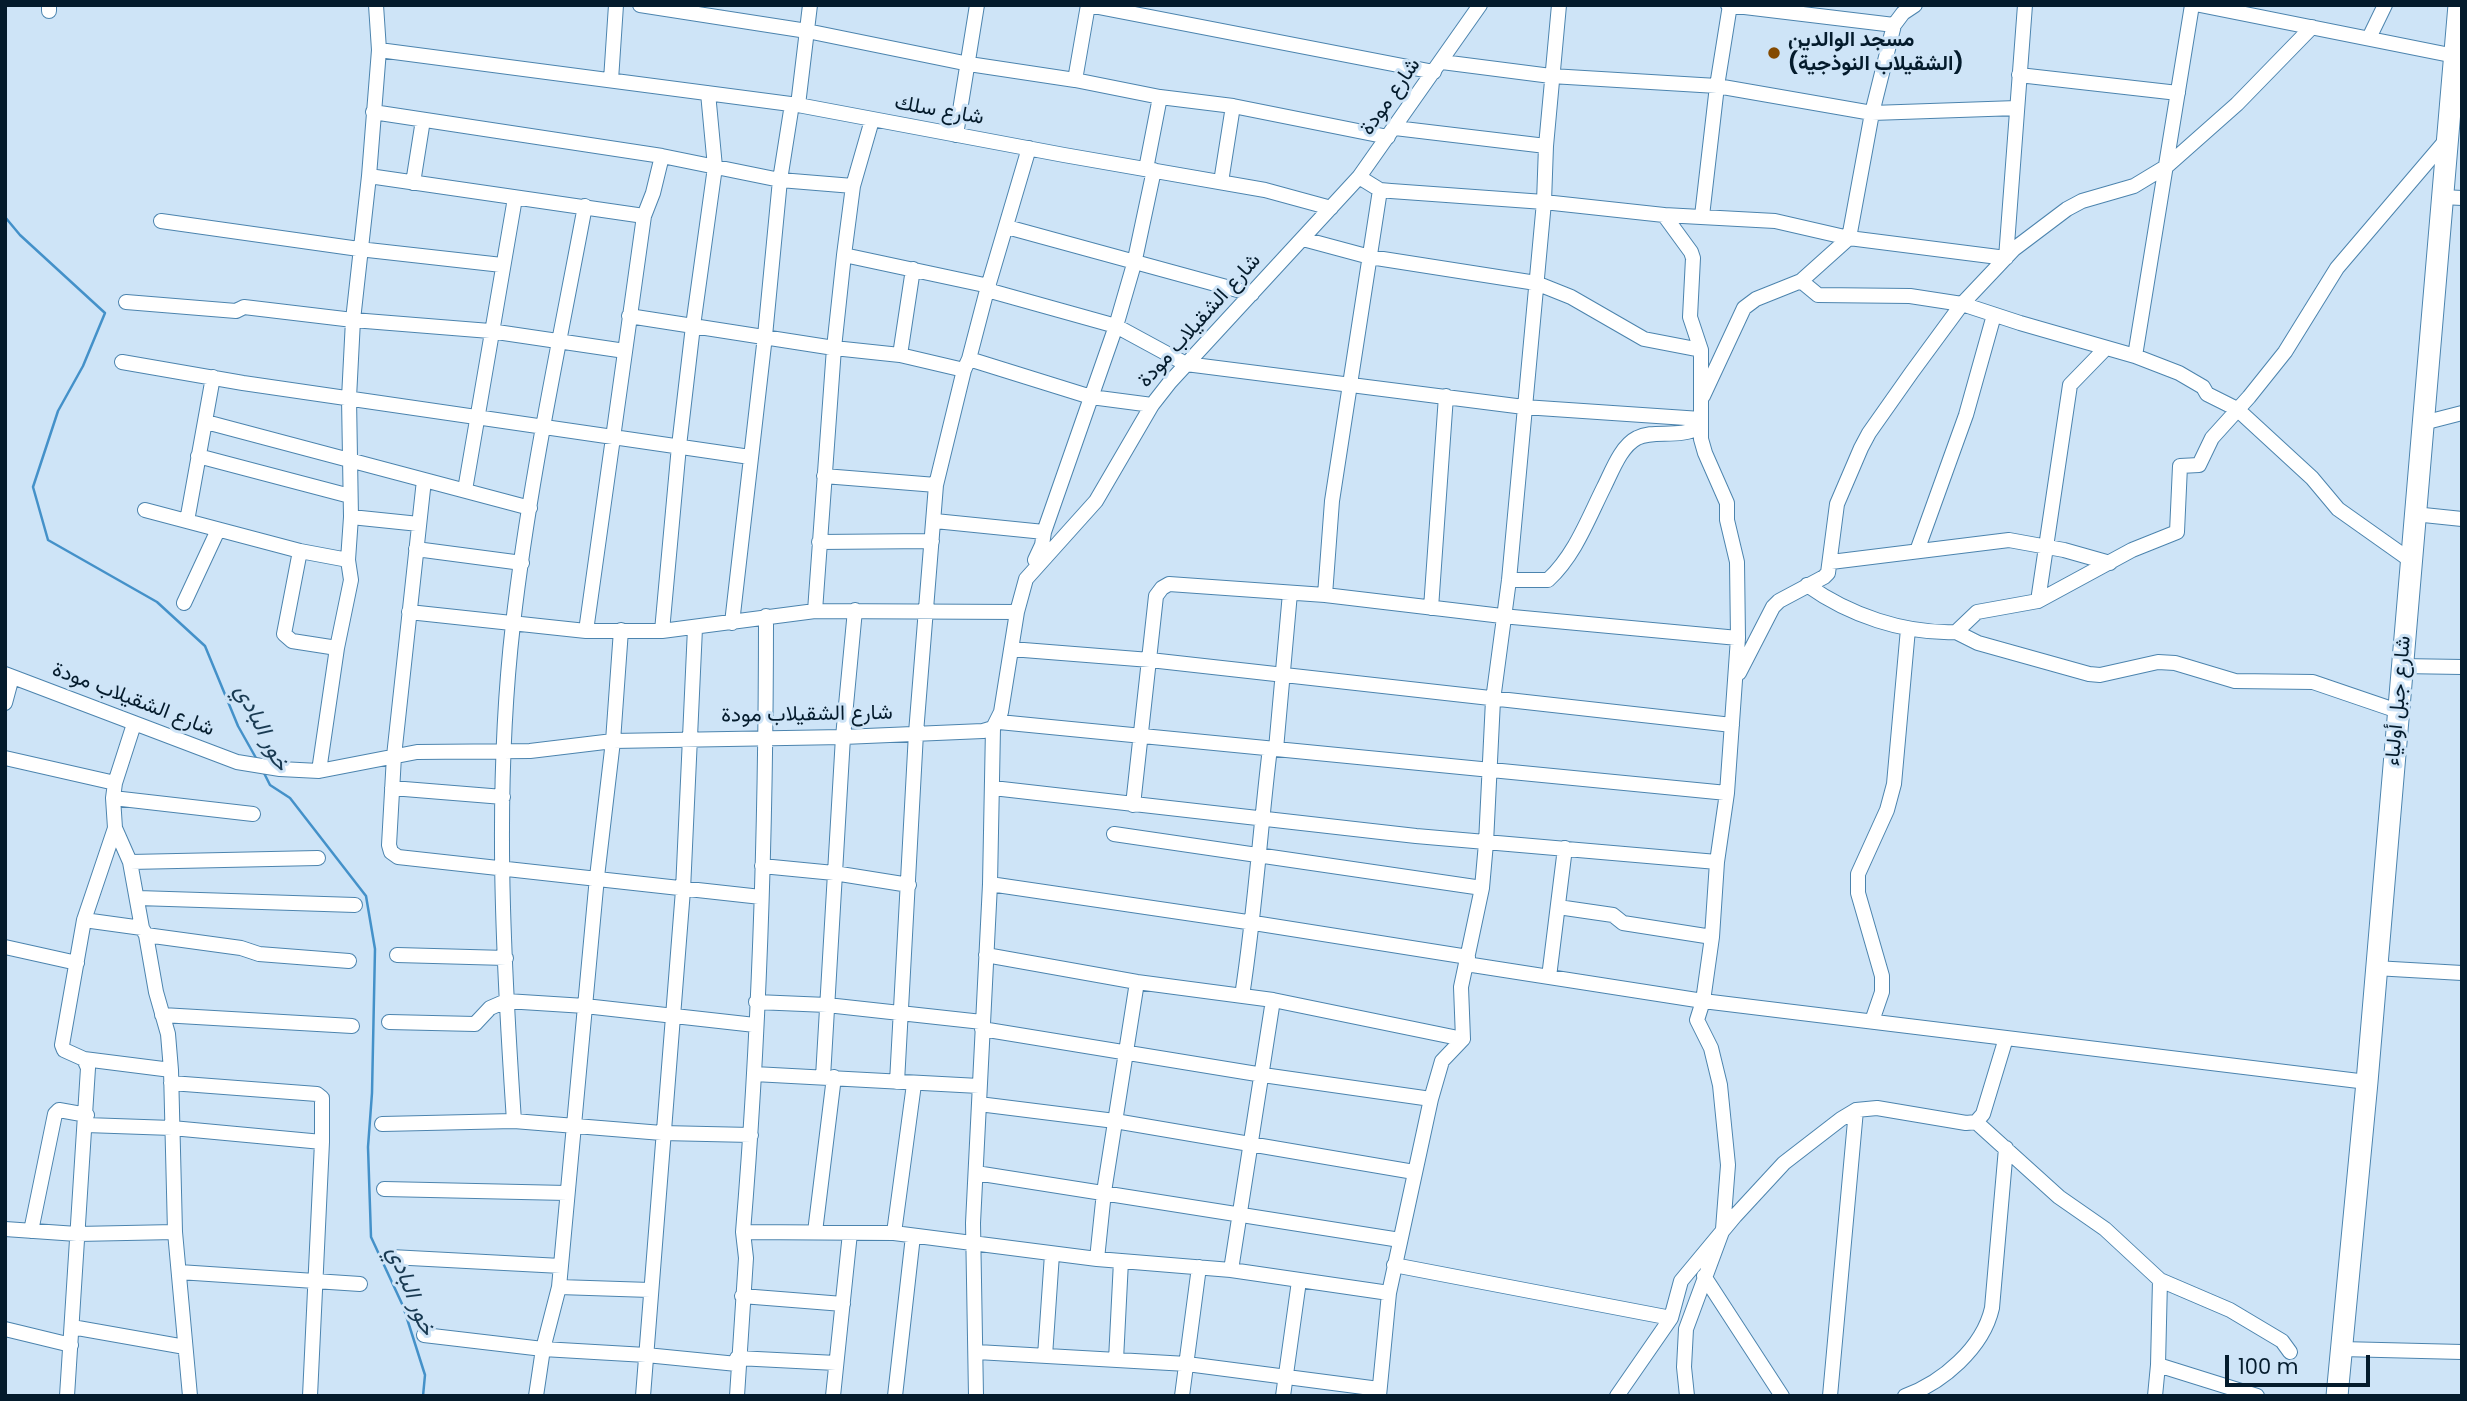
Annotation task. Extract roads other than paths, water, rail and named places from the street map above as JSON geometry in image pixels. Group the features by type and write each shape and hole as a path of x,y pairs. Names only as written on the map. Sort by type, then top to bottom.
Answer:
{"highway":[{"name":"شارع جبل أولياء","path":"2337,1396 2367,1082 2414,514 2452,197 2448,138 2459,5"}],"street":[{"path":"319,771 337,648 351,580 348,560 351,517 349,398 359,249 369,176 379,50 376,5"},
{"path":"611,80 616,5"},
{"path":"639,5 807,31 969,64 1076,80 1160,97 1392,132 1546,146"},
{"path":"732,622 780,180 810,5"},
{"path":"956,135 977,5"},
{"path":"1076,80 1088,5 1121,8 1438,67 1717,86 1872,113 2017,108"},
{"name":"شارع مودة","path":"1331,208 1359,177 1480,5"},
{"path":"977,1352 1186,1364 1379,1392 1389,1293 1431,1099 1442,1061 1463,1039 1461,988 1482,888 1493,699 1502,616 1509,580 1544,202 1551,76 1559,5"},
{"path":"1702,216 1717,86 1730,5 1894,25"},
{"path":"1701,401 1744,309 1756,299 1801,281 1849,238 1872,113 1894,25 1903,13 1915,5"},
{"path":"2006,258 2025,5"},
{"path":"2135,356 2192,5"},
{"path":"2200,5 2254,10 2312,27 2455,56"},
{"path":"2369,38 2385,5"},
{"path":"1736,679 1773,607 1779,601 1824,577 1831,562 1838,504 1865,440 1962,304 2006,258 2067,209 2082,201 2134,186 2167,166 2237,104 2312,27"},
{"name":"شارع سلك","path":"379,50 795,104 1286,194 1331,208"},
{"path":"2019,75 2178,93"},
{"path":"662,631 679,446 715,167 708,93"},
{"path":"1031,572 1135,264 1160,97"},
{"path":"1221,182 1233,106"},
{"path":"373,112 662,156 780,180 853,186"},
{"path":"413,183 423,120"},
{"path":"815,611 834,348 844,255 853,186 872,120"},
{"path":"1956,632 1977,612 2038,601 2132,550 2177,532 2180,466 2199,465 2212,438 2285,352 2337,268 2448,138"},
{"path":"897,1082 916,733 936,485 988,288 1029,148"},
{"path":"586,631 644,216 662,156"},
{"path":"369,176 644,216"},
{"path":"1359,177 1380,190 1775,222 1849,238 2006,258"},
{"path":"1325,595 1332,501 1380,190"},
{"path":"465,490 515,198"},
{"path":"513,1121 502,867 504,752 513,625 530,508 585,206"},
{"name":"شارع الشقيلاب مودة","path":"8,675 237,762 280,769 319,771 417,752 504,752 613,741 843,737 983,731 996,725 1017,612 1026,579 1096,501 1152,405 1186,364 1331,208"},
{"path":"1664,215 1693,258 1690,317 1701,350 1701,439 1727,503 1727,520 1737,562 1738,638 1727,793 1717,862 1712,937 1703,1001 1697,1020 1711,1048 1720,1085 1728,1165 1723,1229 1686,1329 1684,1367 1687,1396"},
{"path":"161,221 359,249 502,265"},
{"path":"1007,227 1252,294"},
{"path":"1303,239 1370,257 1536,283 1571,297 1644,339 1701,350"},
{"path":"844,255 988,288 1116,326 1186,364 1524,407 1701,423"},
{"path":"900,355 913,269"},
{"path":"1801,281 1818,295 1910,296 1962,304 2135,356 2179,373 2203,387 2207,394 2237,409 2312,478 2338,509 2410,560"},
{"path":"126,302 236,311 244,307 353,320 491,331 625,351"},
{"path":"1917,551 1966,415 1994,315"},
{"path":"629,316 834,348 967,365 1091,397 1152,405"},
{"path":"2038,601 2070,385 2106,348"},
{"path":"122,362 750,457"},
{"path":"187,521 212,377"},
{"path":"1431,608 1446,396"},
{"path":"2423,422 2462,413"},
{"path":"206,422 530,508"},
{"path":"1509,580 1548,580 1558,571 1629,444 1643,436 1685,433 1701,423"},
{"path":"198,456 351,496"},
{"path":"824,477 936,485"},
{"path":"424,480 394,756 391,852 398,857 761,897"},
{"path":"145,510 300,551 348,560"},
{"path":"2414,514 2462,519"},
{"path":"351,517 419,524"},
{"path":"935,521 1044,532"},
{"path":"184,603 218,530"},
{"path":"1831,562 2009,540 2046,546 2110,563"},
{"path":"819,542 932,541"},
{"path":"416,549 522,563"},
{"path":"300,551 284,634 292,641 337,648"},
{"path":"1133,805 1156,596 1162,587 1169,584 1325,595 1502,616 1738,638"},
{"path":"1807,585 1830,601 1848,609 1908,629 1935,633 1956,632 1978,643 2089,674 2100,675 2158,663 2175,663 2235,681 2313,682 2398,711"},
{"path":"1242,996 1254,923 1261,819 1283,674 1290,593"},
{"path":"815,1232 828,1077 827,1005 834,873 855,610"},
{"path":"409,612 586,631 662,631 815,611 1017,612"},
{"path":"737,1396 737,1361 746,1258 743,1232 751,1135 761,897 766,737 765,616"},
{"path":"643,1396 683,890 695,628"},
{"path":"1872,1021 1882,992 1882,976 1858,893 1858,874 1887,810 1894,785 1908,629"},
{"path":"536,1396 543,1349 559,1287 597,877 613,741 621,630"},
{"path":"1011,649 1283,674 1732,725"},
{"path":"2401,666 2462,667"},
{"path":"5,703 8,675"},
{"path":"134,723 115,783 115,828 130,862 168,1034 175,1232 190,1396"},
{"path":"976,1396 973,1223 996,725 1273,748 1727,793"},
{"path":"5,758 115,783"},
{"path":"392,788 503,797"},
{"path":"993,788 1486,842 1717,862"},
{"path":"113,798 253,814"},
{"path":"115,828 84,920 62,1045 64,1050 84,1059 171,1076 317,1094 322,1098 310,1396"},
{"path":"1114,834 1482,888"},
{"path":"1549,977 1565,848"},
{"path":"130,862 318,858"},
{"path":"762,866 834,873 909,885"},
{"path":"990,884 1254,923 1549,977 1703,1001 2367,1082"},
{"path":"138,898 355,905"},
{"path":"1558,907 1613,915 1623,923 1712,937"},
{"path":"84,920 241,948 258,954 349,961"},
{"path":"5,947 78,963"},
{"path":"397,955 506,958"},
{"path":"986,955 1137,982 1273,1000 1463,1039"},
{"path":"2375,968 2462,973"},
{"path":"1097,1259 1104,1192 1137,982"},
{"path":"1231,1270 1273,1000"},
{"path":"389,1021 475,1024 490,1008 506,1001 585,1006 755,1025"},
{"path":"756,1002 827,1005 900,1013 982,1025 1127,1053 1431,1099"},
{"path":"162,1015 352,1026"},
{"path":"1617,1396 1671,1318 1681,1281 1723,1229 1784,1163 1856,1110 1877,1108 1966,1123 1976,1122 1983,1114 2006,1038"},
{"path":"67,1396 86,1120 88,1068 84,1059"},
{"path":"754,1074 979,1086"},
{"path":"894,1233 914,1084"},
{"path":"979,1104 1115,1121 1414,1172"},
{"path":"31,1231 55,1114 59,1110 86,1120 322,1142"},
{"path":"1830,1396 1856,1110"},
{"path":"383,1124 513,1121 662,1133 751,1135"},
{"path":"1976,1122 2059,1196 2105,1229 2160,1280 2230,1310 2282,1341 2290,1352"},
{"path":"1905,1396 1928,1385 1968,1355 1986,1329 1992,1308 2006,1149"},
{"path":"976,1173 1400,1240"},
{"path":"384,1189 567,1193"},
{"path":"5,1229 77,1234 175,1232"},
{"path":"743,1232 894,1233 1097,1259 1231,1270 1389,1293"},
{"path":"833,1396 850,1233"},
{"path":"895,1396 913,1236"},
{"path":"1045,1356 1052,1254"},
{"path":"391,1258 561,1266"},
{"path":"1116,1360 1121,1261"},
{"path":"1394,1265 1671,1318"},
{"path":"1182,1396 1199,1268"},
{"path":"179,1272 360,1284"},
{"path":"1704,1276 1782,1396"},
{"path":"2155,1396 2160,1280"},
{"path":"1283,1396 1299,1281"},
{"path":"559,1287 650,1290"},
{"path":"742,1296 843,1304"},
{"path":"72,1327 185,1347"},
{"path":"5,1329 71,1345"},
{"path":"424,1335 543,1349 737,1361 836,1363"},
{"path":"2342,1349 2462,1352"},
{"path":"2158,1365 2257,1396"}],"waterway":[{"name":"خور البادي","path":"5,217 20,235 105,313 83,366 58,411 33,487 48,540 157,602 205,646 238,726 256,758"},
{"name":"خور البادي","path":"264,773 270,785 290,798 366,896 375,949 368,1147 371,1237 403,1306 425,1375 423,1396"}],"place":[{"name":"مسجد الوالدين (الشقيلاب النوذجية)","path":"1774,53"}]}
